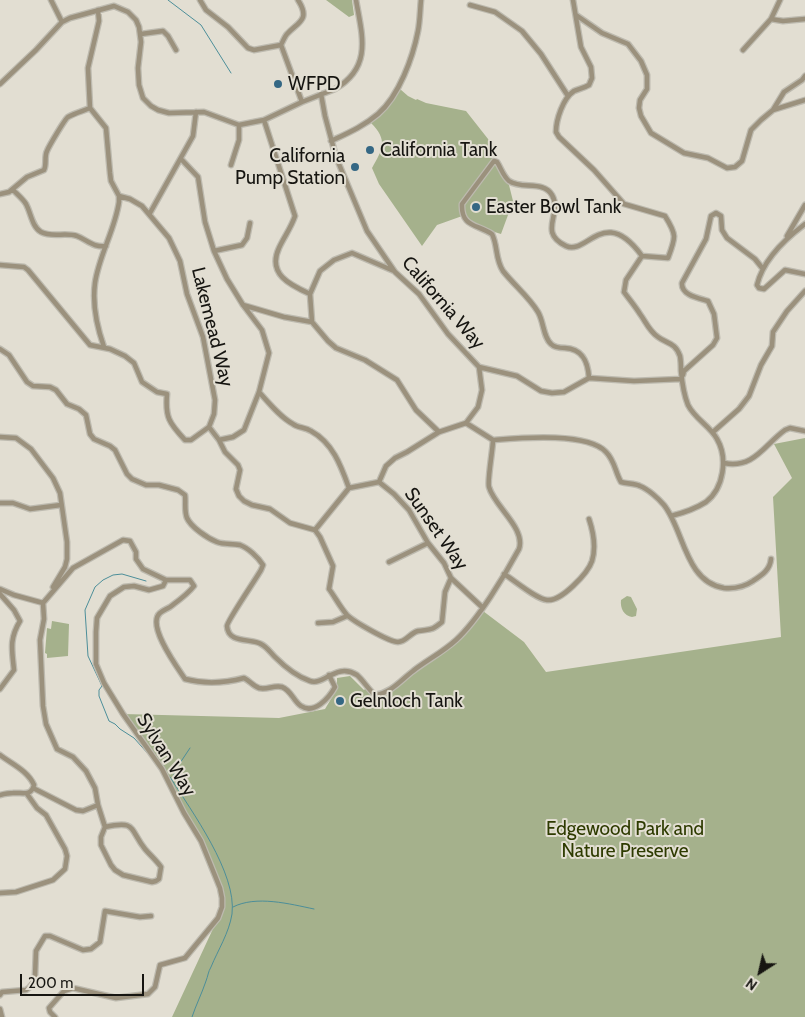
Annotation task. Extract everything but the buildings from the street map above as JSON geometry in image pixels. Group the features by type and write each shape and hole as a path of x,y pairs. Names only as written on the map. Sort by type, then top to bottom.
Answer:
{"street":[{"path":"51,0 62,22"},
{"path":"114,6 116,0"},
{"path":"200,0 206,10 228,27 248,48 254,50 282,44"},
{"path":"298,0 303,10 303,17 300,23 287,34 282,44 302,102"},
{"path":"0,84 62,22 114,6 132,15 139,27 141,34 138,68 139,85 143,98 150,106 169,113 196,112 215,115 240,125 264,120 345,83 352,75 362,59 363,37 356,0"},
{"path":"331,141 362,126 379,113 393,98 408,64 418,31 421,0"},
{"path":"572,0 581,47 593,74 589,85 574,91 568,96 562,108 556,132 594,170 624,204 665,216 672,227 675,239 668,258 642,256 629,241 614,233 598,234 570,248 552,234 551,229 555,209 552,195 543,188 510,181 495,161 490,165 462,204 462,211 468,223 492,234 498,261 504,271 537,310 551,345 573,349 578,352 588,365 589,378 634,381 681,379"},
{"path":"743,50 771,19 780,0"},
{"path":"470,5 495,12 522,32 541,54 568,96"},
{"path":"98,10 99,21 88,68 90,108 106,128 110,173 119,196 118,207 95,282 96,317 104,347"},
{"path":"576,15 602,33 628,44 641,61 647,75 647,89 640,100 639,108 651,133 684,153 708,158 726,168 735,167 742,160 750,130 773,110 784,92 805,76"},
{"path":"771,19 783,22 805,19"},
{"path":"141,34 163,31 176,50"},
{"name":"California Way","path":"322,94 336,157 367,231 395,272 419,294 448,334 478,367 517,376 541,390 552,393 564,392 589,378"},
{"path":"773,110 805,100"},
{"path":"0,194 13,190 21,181 45,169 46,151 64,121 69,116 90,108"},
{"path":"150,213 182,160 195,131 196,112"},
{"path":"264,120 295,216 275,258 277,268 281,277 296,288 310,294"},
{"path":"231,165 239,140 240,125"},
{"path":"182,160 198,177 205,222 214,251 227,279 262,330 269,353 259,392 244,430 233,437 219,440"},
{"path":"13,190 23,199 35,226 40,232 74,235 94,246 106,246"},
{"name":"Lakemead Way","path":"119,196 130,199 150,213 169,238 180,261 187,294 203,337 215,400 214,414 209,427"},
{"path":"805,205 785,239 763,269 757,284 762,289 784,270 805,274"},
{"path":"681,379 684,371 713,345 717,338 714,314 708,302 688,294 683,290 682,286 706,238 711,216 716,213 721,216 722,230 727,238 755,259 763,269"},
{"path":"214,251 242,244 247,238 250,223"},
{"path":"785,239 805,224"},
{"path":"395,272 352,253 334,260 320,271 310,294 312,322 336,348 365,360 397,380 416,410 438,432"},
{"path":"642,256 626,280 624,292 641,314 647,328 659,338 672,343 680,356 681,379 688,404 695,415 713,432 718,441 724,463 721,480 715,492 706,501 689,511 671,516"},
{"path":"0,265 24,267 28,270 85,341 94,347 104,347 125,356 134,363 142,382 157,392 168,394 166,414 169,421 185,440 191,440 209,427 225,452 238,465 240,470 236,489 244,501 270,509 290,523 315,530 334,566 329,589 348,616 390,641 402,642 416,632 432,630 442,622 445,592 451,578"},
{"path":"713,432 739,409 749,396 761,365 772,346 773,332 787,311 805,291"},
{"path":"243,304 284,317 312,322"},
{"path":"0,349 9,355 27,382 33,386 50,387 56,390 67,404 79,409 86,415 90,434 94,439 115,450 127,474 132,479 146,484 178,490 185,494 187,517 193,526 217,542 244,547 260,560 263,564 261,570 244,600 228,620 228,631 232,636 236,639 260,643 286,666 312,682 320,681 329,675 345,672 357,676 375,695 384,694 456,641 469,626 519,549 520,539 516,530 491,493 488,485 493,440"},
{"path":"478,367 482,390 478,407 466,423 493,440 563,438 590,443 605,450 614,461 618,476 622,482 640,486 664,504 681,542 702,578 711,584 721,587 741,587 764,573 771,566 771,559"},
{"path":"259,392 293,425 313,432 328,444 336,456 349,488"},
{"name":"Sunset Way","path":"466,423 438,432 395,458 386,466 379,482 409,510 428,543 444,563 451,578 482,607"},
{"path":"724,463 740,464 748,461 757,456 785,430 790,428 805,431"},
{"path":"0,437 16,438 31,449 53,478 60,493 67,542 67,559 66,567 52,588 51,593"},
{"path":"315,530 349,488 379,482"},
{"path":"0,503 13,503 30,509 61,505"},
{"path":"504,574 542,599 553,600 560,597 592,562 593,531 589,519"},
{"path":"105,827 119,824 134,830 144,848 161,867 159,879 156,882 122,875 114,870 101,845 101,836 105,827 95,788 86,771 73,757 57,749 46,724 43,706 40,640 44,619 43,602 73,568 123,540 130,541 136,552 136,559 143,569 166,580 190,580 194,586 191,590 170,607 160,612 156,617 156,627 160,637 184,679 198,682 228,683 244,678 249,680 252,685 262,689 276,686 285,688 301,706 309,708 316,706 331,694 335,687 329,675"},
{"path":"389,562 428,543"},
{"name":"Sylvan Way","path":"55,1017 49,1008 68,989 73,988 116,998 148,994 155,987 160,965 185,958 218,918 222,907 220,888 201,841 184,813 162,769 104,684 96,664 98,618 110,596 124,587 134,586 149,590 158,588 163,586 166,580"},
{"path":"0,589 14,596 43,602"},
{"path":"0,594 14,610 20,621 13,632 11,646 14,670 0,690"},
{"path":"318,623 333,622 348,616"},
{"path":"0,755 26,774 31,780 33,788 76,810 84,811 98,805"},
{"path":"0,795 12,793 27,794 33,788"},
{"path":"0,893 16,892 53,880 65,869 65,848 46,815 37,808 27,794"},
{"path":"1,992 26,990 30,987 35,976 36,951 45,936 50,936 83,950 91,949 100,942 105,911 140,917 151,916"},
{"path":"0,1009 2,1017"}],"green space":[{"path":"326,0 352,0 354,15 349,17"},
{"path":"400,89 416,100 466,111 492,144 491,157 499,167 501,176 509,185 514,205 501,234 476,225 465,215 437,225 422,246 379,184 372,168 381,150 382,140 371,123 387,108"},
{"name":"Edgewood Park and Nature Preserve","path":"805,438 805,1017 172,1017 218,918 222,898 201,841 162,769 123,714 279,718 325,709 337,689 337,678 350,676 364,690 367,687 375,695 384,694 461,635 483,611 524,642 546,672 781,637 773,497 792,478 774,444"},
{"path":"627,596 631,597 637,609 636,616 627,615 622,609 621,600"},
{"path":"52,621 69,624 68,656 47,658 45,653 47,628 51,629"}],"waterway":[{"path":"168,0 201,25 231,73"},
{"path":"146,581 122,574 113,575 95,587 85,610 88,656 102,686 99,690 99,696 109,721 134,738 150,756"},
{"path":"172,780 176,769 190,748"},
{"path":"170,777 211,843 228,880 232,898 232,914 228,928 192,1017"},
{"path":"233,907 242,903 262,901 314,909"}],"place":[{"name":"WFPD","path":"278,84"},
{"name":"California Tank","path":"370,150"},
{"name":"California Pump Station","path":"355,167"},
{"name":"Easter Bowl Tank","path":"476,207"},
{"name":"Gelnloch Tank","path":"340,701"}]}
